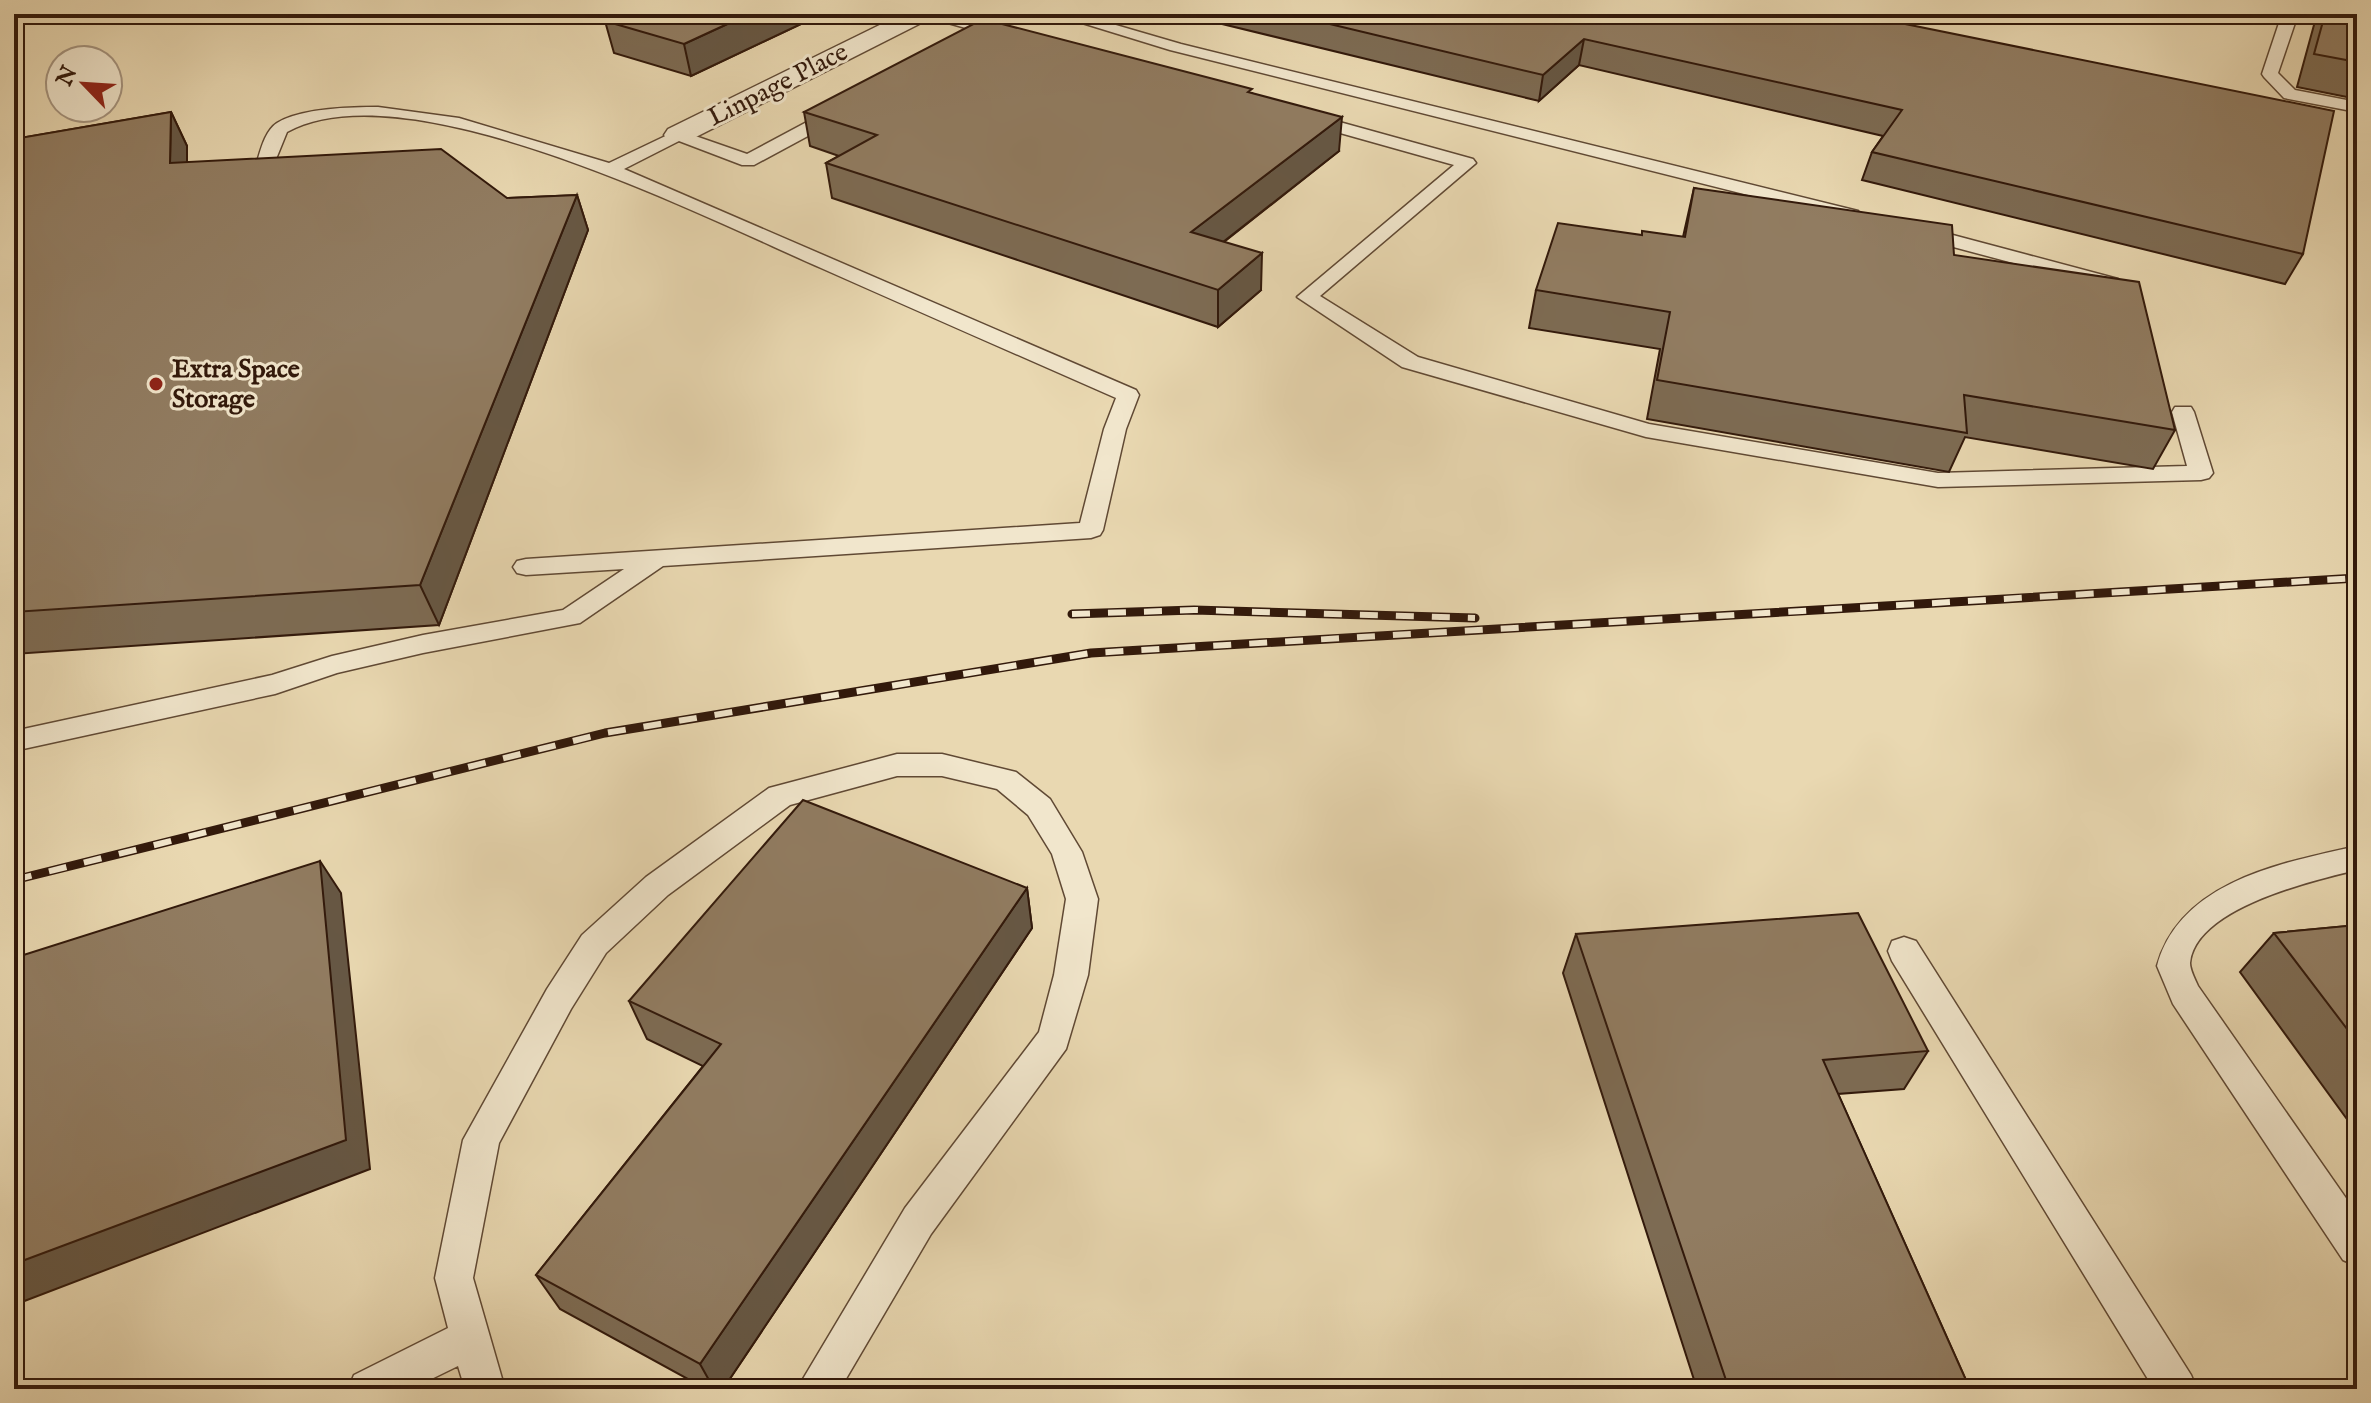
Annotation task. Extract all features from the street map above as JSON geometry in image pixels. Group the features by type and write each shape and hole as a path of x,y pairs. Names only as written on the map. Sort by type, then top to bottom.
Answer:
{"street":[{"name":"Linpage Place","path":"678,135 921,14"}],"lane":[{"path":"932,14 1022,39"},
{"path":"1061,14 1176,47 1872,220"},
{"path":"2290,14 2270,74 2290,94 2357,107"},
{"path":"964,45 991,30"},
{"path":"610,169 678,135 748,161 856,103"},
{"path":"320,176 305,176 266,162 271,143 282,127 323,114 374,112 437,119 524,138 610,169 1128,395 1115,429 1091,530 526,567"},
{"path":"1283,112 1467,163 1307,297 1410,362 1646,430 1938,480 2201,473 2183,412"},
{"path":"1903,228 2124,286"},
{"path":"14,741 275,684 332,665 423,644 571,617 660,557"},
{"path":"485,1389 454,1278 481,1140 559,999 594,944 657,886 780,796 897,765 942,765 1006,780 1039,807 1067,852 1082,899 1071,975 1054,1038 918,1221 817,1389"},
{"path":"2357,858 2282,875 2216,906 2180,943 2173,966 2185,994 2357,1247"},
{"path":"1904,951 2177,1389"},
{"path":"368,1389 471,1338"}],"building":[{"path":"622,14 749,14 684,44 605,21"},
{"path":"1288,14 1856,14 2334,111 2303,254 1872,152 1902,110 1584,39 1543,75"},
{"path":"2325,14 2357,14 2357,62 2314,54"},
{"path":"983,19 1252,89 1248,92 1342,117 1191,232 1262,253 1218,290 826,163 877,135 804,112"},
{"path":"171,112 170,163 441,149 507,198 577,195 420,585 14,612 14,139 101,124 124,124 124,120"},
{"path":"1694,188 1952,225 1954,255 2139,282 2175,430 1964,395 1967,433 1657,380 1670,312 1536,290 1558,223 1642,235 1642,231 1685,237"},
{"path":"803,800 1027,888 700,1364 536,1275 721,1044 629,1001"},
{"path":"320,861 346,1140 14,1264 14,958"},
{"path":"1858,913 1928,1051 1823,1060 1970,1389 1729,1389 1576,934"},
{"path":"2357,925 2357,1042 2274,933"}],"railway":[{"path":"14,880 605,733 1091,653 2357,578"},
{"path":"1072,614 1194,610 1475,618"}],"place":[{"name":"Extra Space Storage","path":"156,384"}]}
